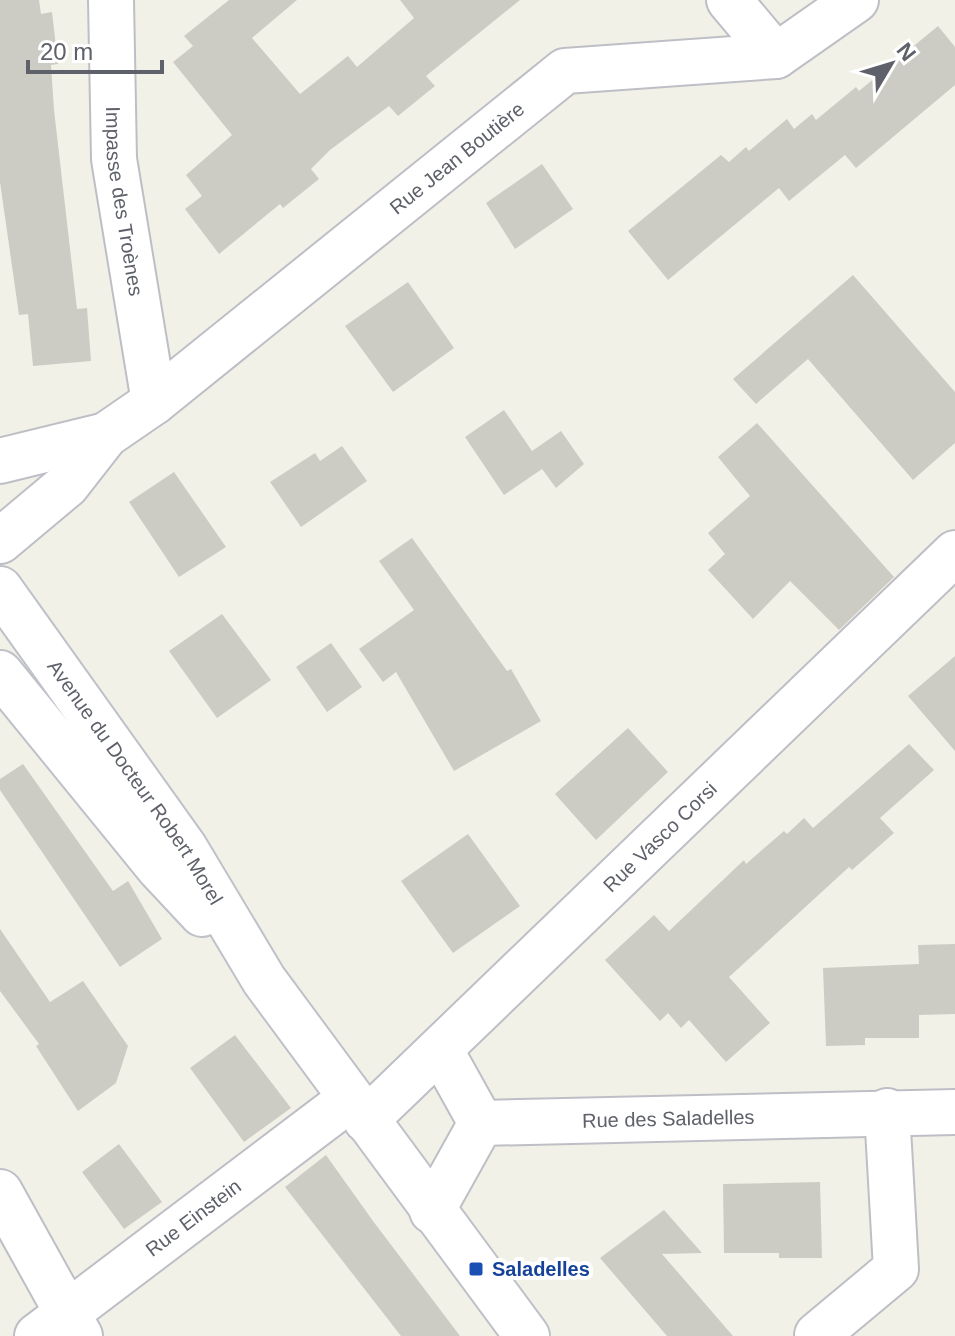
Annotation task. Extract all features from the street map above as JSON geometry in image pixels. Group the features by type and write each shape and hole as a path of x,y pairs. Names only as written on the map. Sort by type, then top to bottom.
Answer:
{"street":[{"name":"Impasse des Troènes","path":"111,0 114,159 154,402"},
{"path":"729,0 776,56 856,0"},
{"name":"Rue Jean Boutière","path":"0,541 67,485 106,435 154,402 565,71 776,56"},
{"name":"Rue Jean Boutière","path":"0,461 106,435"},
{"name":"Rue Vasco Corsi","path":"358,1109 441,1051 955,553"},
{"name":"Avenue du Docteur Robert Morel","path":"0,589 185,848 264,980 527,1336"},
{"name":"Avenue du Docteur Robert Morel","path":"0,673 159,868 264,980"},
{"path":"432,1211 481,1123 441,1051"},
{"name":"Rue Einstein","path":"61,1328 358,1109"},
{"path":"817,1335 896,1269 887,1111"},
{"name":"Rue des Saladelles","path":"481,1123 887,1111 955,1112"},
{"path":"0,1192 61,1328"}],"building":[{"path":"0,0 39,0 41,14 52,12 58,64 51,65 54,110 77,309 87,308 91,361 33,366 28,314 19,315 0,182"},
{"path":"229,0 297,0 252,38 300,94 348,56 357,67 414,18 400,0 520,0 426,76 435,86 398,116 389,106 330,150 311,169 319,179 283,208 280,204 219,254 185,209 202,196 186,175 232,135 173,62 193,46 184,36"},
{"path":"938,26 955,47 955,85 856,168 845,155 789,201 779,188 668,280 628,231 721,155 729,162 746,147 749,151 787,119 794,129 812,114 816,120 856,87 859,91"},
{"path":"542,164 573,209 515,249 486,203"},
{"path":"853,275 955,392 955,443 913,480 808,359 756,404 733,379"},
{"path":"408,282 454,348 393,392 345,326"},
{"path":"504,410 532,451 561,431 584,464 556,488 542,469 504,495 465,437"},
{"path":"757,423 894,577 839,630 790,581 753,619 708,570 725,554 708,533 750,496 718,457"},
{"path":"342,446 367,481 301,527 270,482 315,453 320,461"},
{"path":"174,472 226,547 179,577 129,502"},
{"path":"412,538 507,671 511,669 541,721 454,771 396,672 383,682 359,649 414,610 379,561"},
{"path":"222,614 271,680 217,718 169,651"},
{"path":"331,643 362,687 327,712 296,667"},
{"path":"955,656 955,751 908,696"},
{"path":"628,728 668,772 596,840 555,794"},
{"path":"909,744 934,770 880,818 894,833 852,870 849,867 729,977 770,1023 726,1062 689,1020 681,1028 668,1013 660,1021 605,960 654,915 669,931 744,860 746,864 804,818 813,828"},
{"path":"23,764 113,891 128,881 162,939 120,967 0,790 0,779"},
{"path":"468,834 520,906 453,953 401,881"},
{"path":"0,929 50,1002 83,981 128,1046 116,1083 78,1111 36,1046 39,1044 0,991"},
{"path":"955,944 955,1014 919,1015 919,1038 865,1038 865,1045 826,1046 823,968 919,964 918,945"},
{"path":"235,1035 291,1108 244,1142 190,1068"},
{"path":"119,1144 162,1202 124,1229 82,1172"},
{"path":"326,1155 460,1336 401,1336 285,1187"},
{"path":"820,1182 822,1258 779,1258 779,1253 724,1253 723,1184"},
{"path":"664,1210 702,1253 662,1254 733,1336 667,1336 600,1258"}],"place":[{"name":"Saladelles","path":"476,1269"}]}
